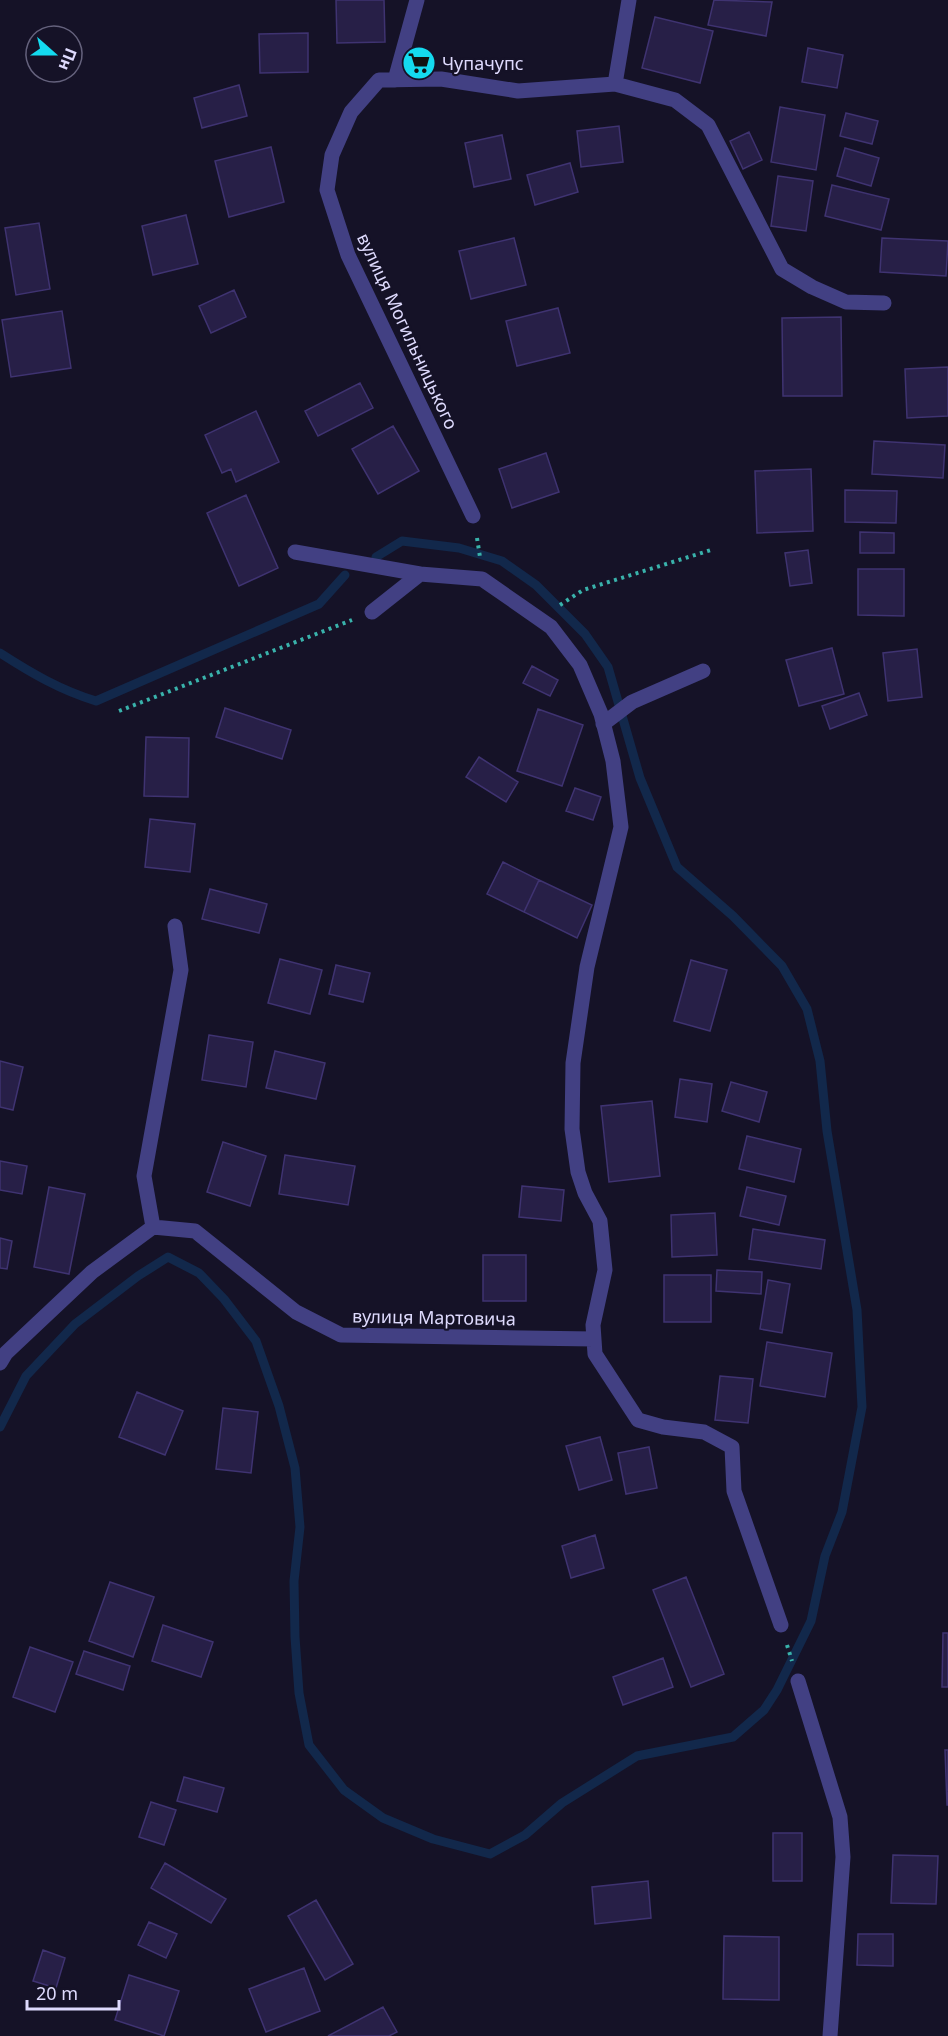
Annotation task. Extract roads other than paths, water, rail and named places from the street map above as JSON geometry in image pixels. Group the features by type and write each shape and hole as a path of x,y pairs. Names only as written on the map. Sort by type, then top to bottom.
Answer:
{"street":[{"path":"395,80 417,0"},
{"path":"615,84 629,0"},
{"name":"вулиця Могильницького","path":"473,516 348,255 327,190 332,155 351,112 379,80 441,79 518,91 615,84 675,100 708,125 782,269 812,287 846,302 885,303"},
{"path":"295,552 420,574 482,579 551,627 580,665 603,724 613,761 621,826 587,967 573,1063 572,1129 578,1172 585,1193 600,1221 605,1270 593,1325 595,1354 638,1420 663,1427 704,1432 732,1447 734,1491 781,1625"},
{"path":"372,612 420,574"},
{"path":"603,724 632,702 703,670"},
{"path":"0,1363 6,1353 92,1272 153,1227 144,1176 182,970 175,926"},
{"name":"вулиця Мартовича","path":"153,1227 195,1231 296,1312 340,1335 594,1339"},
{"path":"798,1681 840,1817 843,1857 830,2036"}],"waterway":[{"path":"0,1427 26,1376 75,1324 138,1276 168,1257 199,1273 224,1299 256,1341 279,1406 295,1468 300,1527 294,1581 295,1637 299,1693 309,1745 344,1790 383,1818 433,1839 490,1854 525,1835 562,1803 637,1756 733,1737 764,1710 777,1690 811,1621 825,1556 842,1512 862,1407 857,1310 827,1131 820,1061 807,1009 782,966 733,916 677,867 640,778 608,667 585,634 536,585 502,561 459,548 402,541 376,557"},
{"path":"0,653 46,680 96,701 319,604 345,575"}],"place":[{"name":"Чупачупс","path":"419,63"}]}
